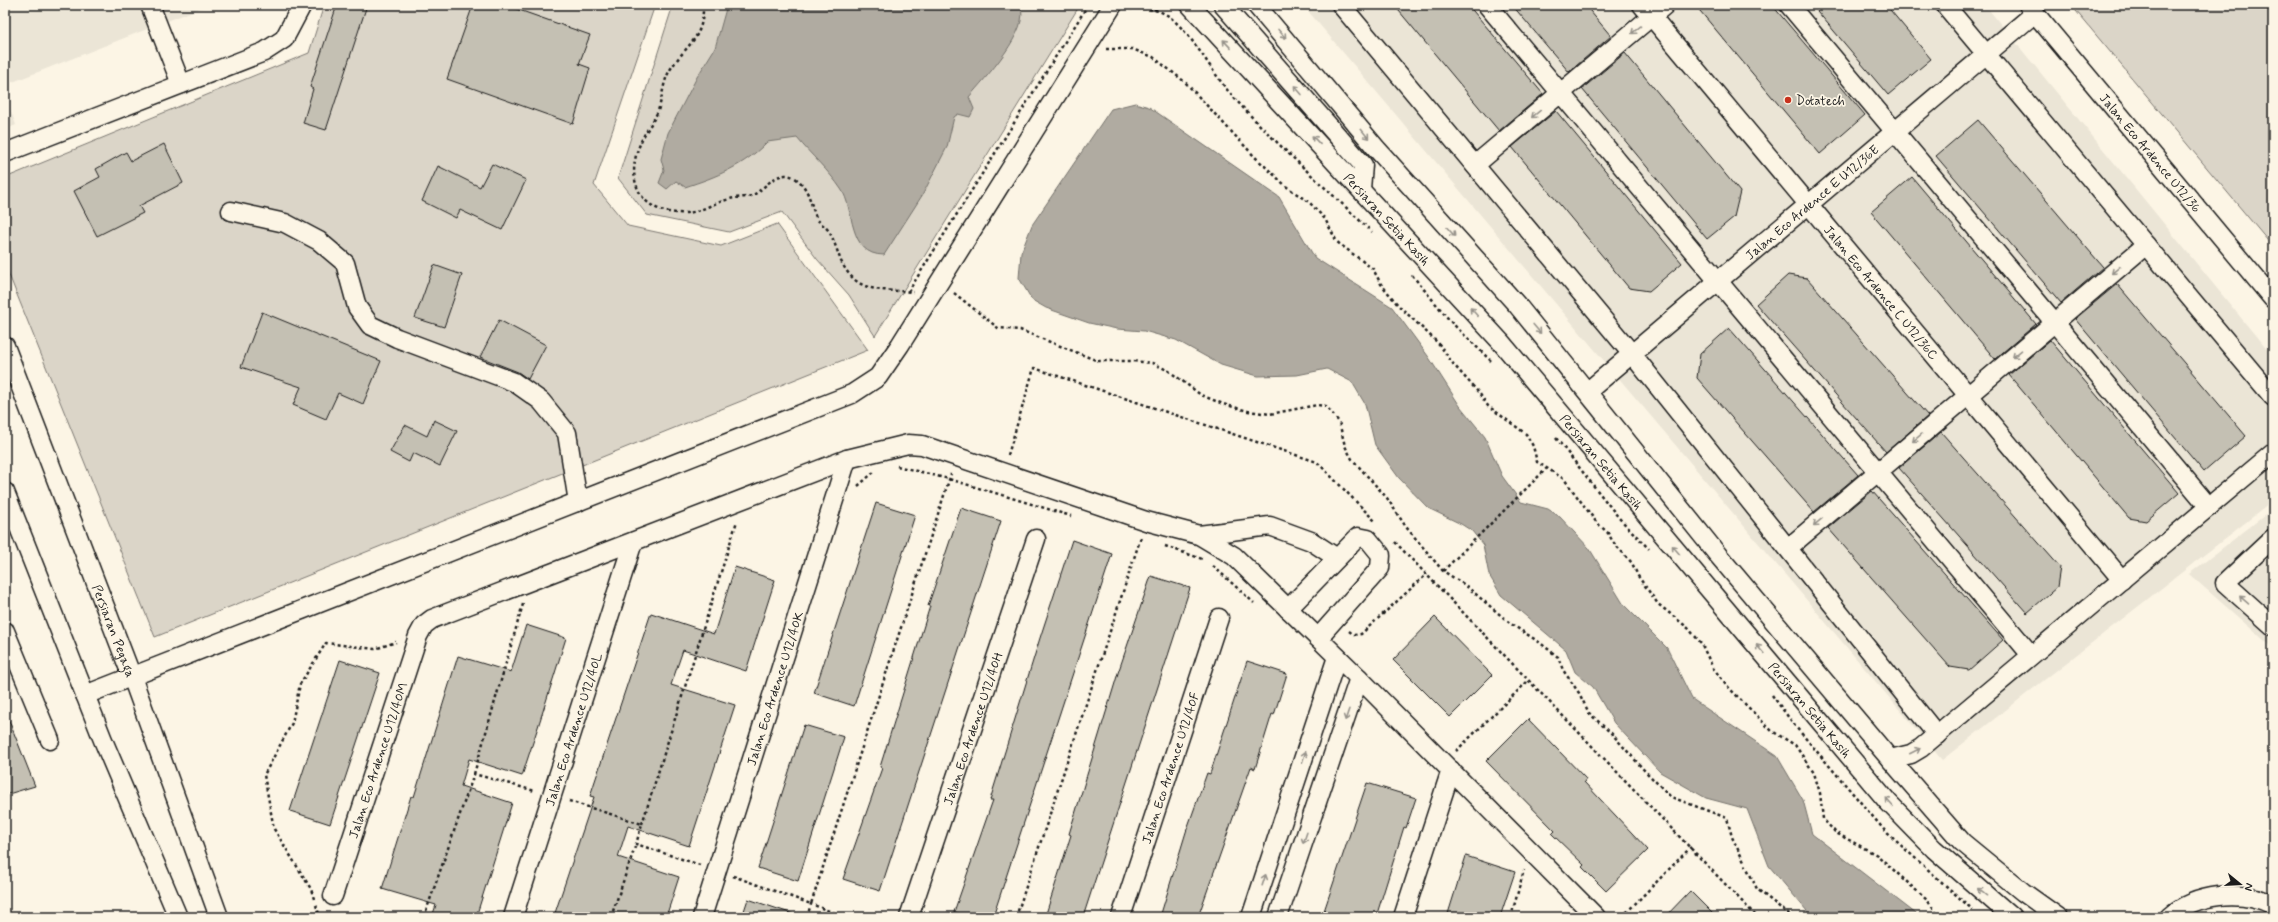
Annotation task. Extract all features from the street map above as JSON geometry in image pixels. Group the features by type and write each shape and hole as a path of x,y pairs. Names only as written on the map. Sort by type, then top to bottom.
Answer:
{"street":[{"path":"150,5 181,84"},
{"path":"5,153 264,52 284,39 302,5"},
{"name":"Persiaran Setia Kasih","path":"1190,5 1500,341 1888,802 1939,854 2012,917"},
{"path":"1223,5 1363,165 1361,189"},
{"path":"1256,5 1376,148 1518,306 1718,555 1962,842 2022,892 2058,917"},
{"path":"1341,5 1632,354 1937,735"},
{"path":"1487,5 2031,655"},
{"path":"1475,165 1561,93 1647,11 1665,5"},
{"path":"1788,5 2209,507"},
{"path":"1945,5 2273,397"},
{"name":"Jalan Eco Ardence E U12/36E","path":"1588,392 1986,54 2032,9"},
{"name":"Jalan Eco Ardence U12/36","path":"2032,9 2273,299"},
{"path":"85,695 852,394 878,377 1119,10"},
{"name":"Jalan Eco Ardence C U12/36C","path":"1647,11 2122,580"},
{"path":"232,211 285,223 319,241 345,263 357,307 370,325 397,338 514,382 541,401 567,433 578,502"},
{"path":"1788,548 2146,245"},
{"name":"Persiaran Pegaga","path":"5,346 132,677 219,917"},
{"path":"421,630 432,619 848,459 908,444 922,445 956,457 1143,530 1199,535 1270,526 1311,541 1337,558"},
{"path":"1890,759 1911,754 1937,735 2273,453"},
{"name":"Jalan Eco Ardence U12/40K","path":"702,917 848,459"},
{"path":"5,492 85,695 178,917"},
{"path":"1199,535 1234,556 1359,678 1596,917"},
{"path":"1288,609 1358,537 1368,539 1381,555 1380,568 1318,638"},
{"path":"2273,538 2225,583 2273,626"},
{"name":"Jalan Eco Ardence U12/40H","path":"909,917 1036,539"},
{"name":"Jalan Eco Ardence U12/40L","path":"513,917 633,542"},
{"name":"Jalan Eco Ardence U12/40F","path":"1122,917 1219,618"},
{"name":"Jalan Eco Ardence U12/40M","path":"333,896 421,630"},
{"path":"5,631 50,740"},
{"path":"1251,917 1337,657"},
{"path":"1278,917 1359,678"},
{"path":"1402,917 1447,767"},
{"path":"2169,917 2190,904 2210,898 2230,896 2251,898 2273,905"}],"path":[{"path":"703,5 703,16 699,33 670,70 654,120 639,146 633,175 640,194 647,202 657,209 670,212 699,212 718,202 750,196 771,180 782,176 792,176 801,182 808,193 817,219 828,230 844,268 851,276 877,291 932,294 954,293 998,328 1020,330 1098,361 1133,361 1152,364 1169,371 1201,395 1223,404 1248,411 1270,414 1317,405 1326,406 1339,422 1345,446 1352,459 1388,498 1406,527 1443,571 1465,586 1510,624 1539,642 1558,657 1562,670 1579,693 1589,713 1612,734 1644,770 1672,797 1727,818 1732,837 1757,889 1792,917"},
{"path":"908,292 1088,5"},
{"path":"1154,10 1162,5"},
{"path":"1119,10 1140,8 1154,10 1170,17 1182,28 1234,98 1284,150 1374,233"},
{"path":"1107,43 1104,49 1132,49 1153,57 1186,82 1255,157 1320,214 1337,242 1373,270 1381,284 1398,305 1439,344 1454,365 1488,406 1526,434 1533,446 1537,462 1564,479 1597,523 1608,533 1613,542 1632,563 1638,576 1658,604 1692,633 1704,648 1713,668 1730,689 1772,731 1795,745 1814,773 1820,793 1823,819 1836,833 1877,855 1928,901 1939,917"},
{"path":"1411,273 1451,322 1496,365"},
{"path":"954,293 958,286"},
{"path":"1552,434 1619,518 1652,553"},
{"path":"807,917 956,457"},
{"path":"892,465 949,479 1074,518"},
{"path":"840,482 858,486 878,468"},
{"path":"1443,571 1546,469"},
{"path":"611,917 636,844 744,499"},
{"path":"1133,536 1143,530"},
{"path":"1143,530 1148,540"},
{"path":"1016,917 1143,530"},
{"path":"1163,546 1207,561 1258,607"},
{"path":"1335,618 1354,635 1361,634 1427,574"},
{"path":"424,917 474,774 530,582"},
{"path":"320,917 311,889 274,829 264,775 292,723 300,684 326,643 374,649 421,630"},
{"path":"1447,767 1529,680"},
{"path":"1767,689 1795,726 1886,832 1976,912"},
{"path":"474,774 642,824"},
{"path":"636,844 717,870 846,917"},
{"path":"1622,917 1691,846"}],"shaded area":[{"path":"5,5 208,5 5,85"},
{"path":"324,5 655,5 594,185 628,226 721,246 777,224 868,350 155,637 5,265 5,178 309,53"},
{"path":"673,5 1080,5 875,336 849,295 817,259 782,212 729,232 647,215 618,178"},
{"path":"727,5 1020,5 1022,15 1019,27 1013,40 995,66 969,97 974,109 970,117 958,114 954,117 947,147 923,194 884,255 872,253 864,247 858,239 845,197 841,189 797,138 767,142 749,158 729,170 685,187 676,181 667,189 659,183 664,170 661,159 668,133 697,77 715,48"},
{"path":"1303,5 1985,5 2273,357 2273,501 1942,760"},
{"path":"2071,5 2273,5 2273,247"},
{"path":"5,96 16,125 5,130"},
{"path":"1135,103 1149,107 1279,197 1315,258 1392,307 1428,356 1460,406 1485,437 1502,476 1521,502 1548,509 1560,517 1589,548 1624,605 1667,648 1692,699 1777,756 1803,800 1812,834 1920,917 1816,917 1807,911 1769,866 1747,809 1706,798 1660,772 1614,723 1593,687 1575,672 1566,650 1501,595 1489,575 1483,545 1472,531 1428,508 1399,478 1375,445 1365,404 1352,382 1327,369 1297,375 1258,376 1221,365 1176,340 1144,331 1117,329 1089,323 1046,308 1032,300 1019,278 1021,253 1032,225 1111,109"},
{"path":"2273,509 2273,648 2189,574"}],"building":[{"path":"337,5 367,5 326,130 303,123 313,89 310,87"},
{"path":"473,5 505,5 590,35 579,64 590,68 573,124 447,79"},
{"path":"1394,5 1468,5 1543,94 1499,131"},
{"path":"1512,5 1585,5 1611,36 1569,72"},
{"path":"1695,5 1772,5 1865,115 1820,154"},
{"path":"1812,5 1886,5 1931,59 1888,95"},
{"path":"1625,53 1740,192 1734,217 1707,239 1582,89"},
{"path":"1556,111 1682,263 1649,291 1629,288 1512,147"},
{"path":"1978,120 2103,267 2061,303 1936,156"},
{"path":"164,144 183,183 139,206 143,213 97,236 74,191 100,177 96,169 126,152 131,161"},
{"path":"492,164 526,180 502,230 460,210 456,218 422,201 438,166 480,187"},
{"path":"1912,177 2036,324 1995,359 1871,212"},
{"path":"434,265 462,275 444,327 415,318"},
{"path":"1788,275 1807,278 1928,416 1886,452 1756,304"},
{"path":"2117,284 2246,436 2204,472 2075,319"},
{"path":"262,312 381,361 363,404 338,393 326,419 293,405 301,387 241,367"},
{"path":"499,320 546,345 528,379 518,372 480,357"},
{"path":"1729,328 1858,475 1814,512 1697,378 1700,354"},
{"path":"2050,340 2179,493 2146,521 2129,518 2009,375"},
{"path":"434,420 457,431 440,466 413,453 409,462 390,452 405,425 427,436"},
{"path":"1941,432 2060,567 2057,587 2027,613 1899,468"},
{"path":"1872,491 2003,640 1969,670 1950,667 1828,528"},
{"path":"876,503 915,515 854,706 814,693"},
{"path":"961,508 1001,521 880,891 843,879 882,768 880,767 930,606 928,606"},
{"path":"1072,540 1112,554 993,917 971,917 954,912 993,800 990,800"},
{"path":"735,567 775,580 746,671 683,650 671,685 735,705 689,846 628,826 618,857 679,877 666,917 568,917 555,913 594,797 590,796 651,613 714,634"},
{"path":"1151,576 1190,588 1083,917 1045,917 1071,835 1069,834 1118,673"},
{"path":"1435,617 1492,675 1450,717 1393,660"},
{"path":"526,625 566,638 538,727 522,776 469,759 461,786 512,803 476,917 432,917 436,905 382,889 411,796 414,797 458,656 511,672"},
{"path":"340,660 380,673 330,824 290,811"},
{"path":"1247,661 1287,674 1274,715 1272,714 1255,769 1251,767 1198,917 1160,917 1186,832 1207,773 1210,774"},
{"path":"6,713 35,786 5,795 5,714"},
{"path":"1528,719 1586,779 1584,782 1648,850 1606,891 1582,867 1584,865 1552,834 1555,831 1486,761"},
{"path":"804,725 844,737 798,881 758,868"},
{"path":"1367,783 1416,798 1406,828 1404,827 1376,917 1322,917"},
{"path":"1466,856 1515,872 1500,917 1447,917"},
{"path":"1690,891 1716,917 1665,917"},
{"path":"748,899 793,914 793,917 742,917"}],"place":[{"name":"Dotatech","path":"1788,100"}]}
